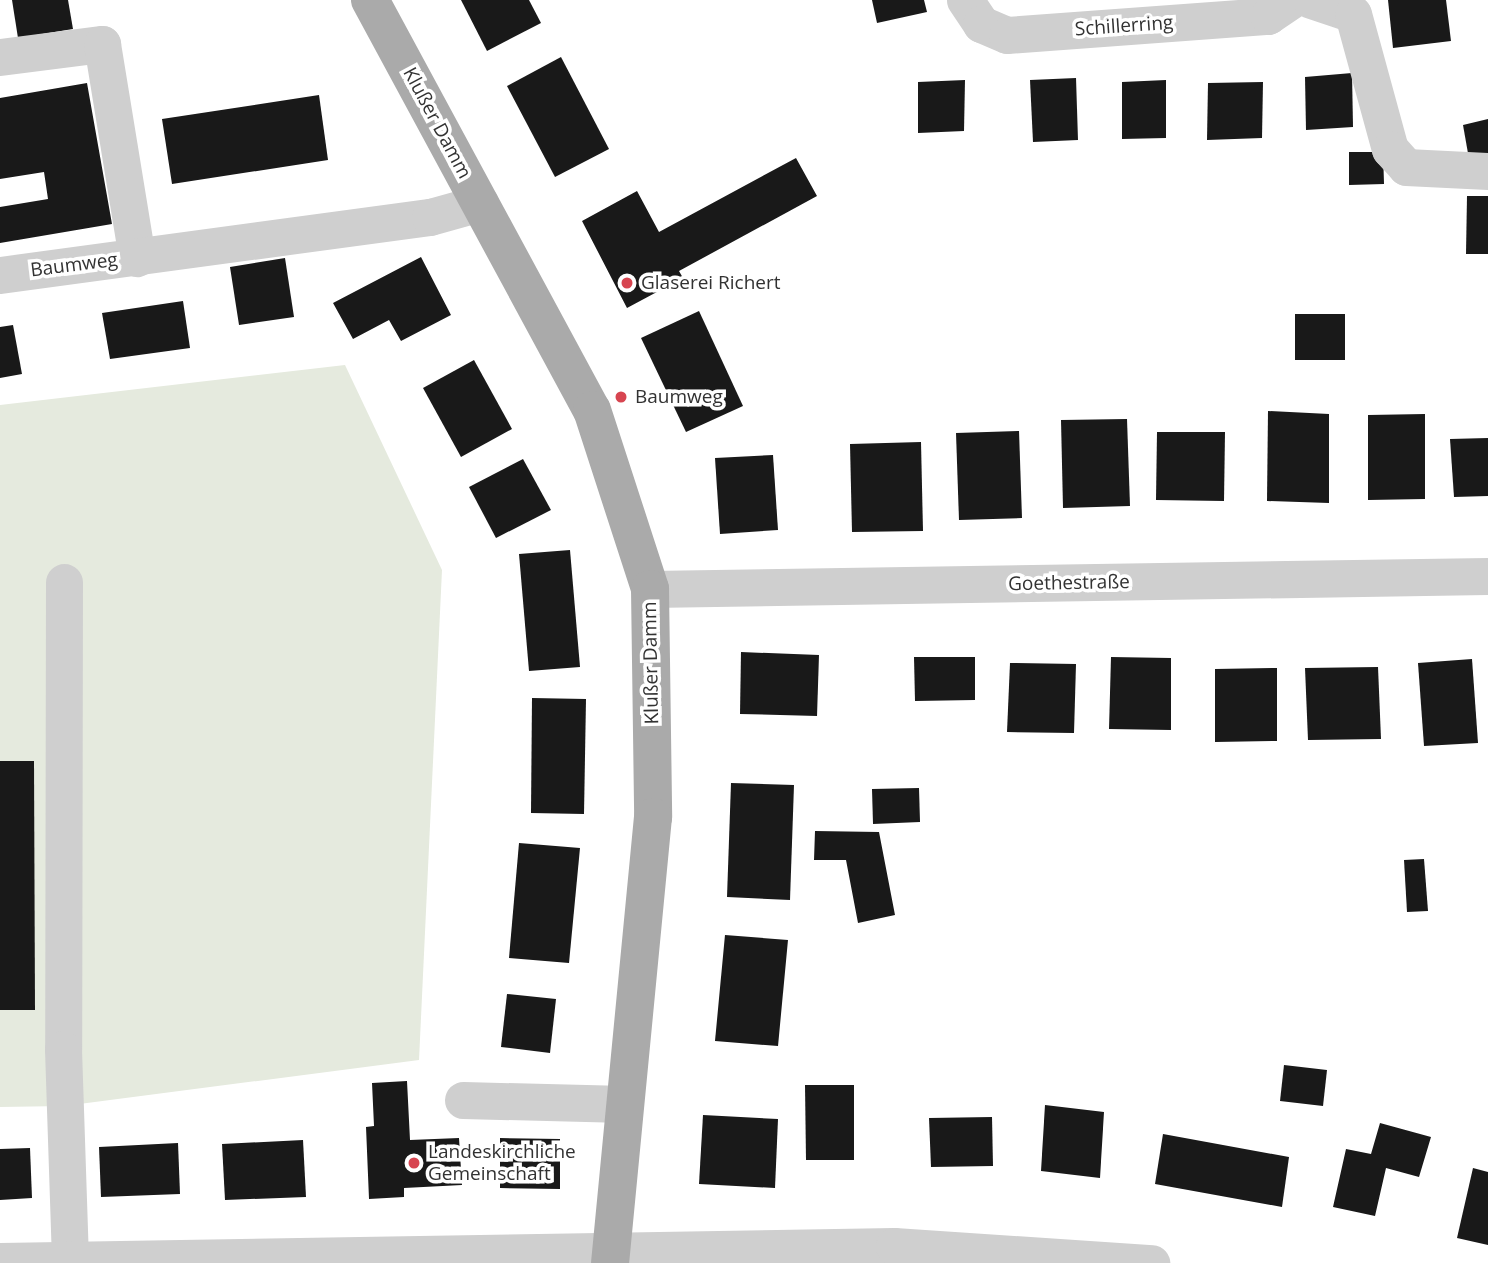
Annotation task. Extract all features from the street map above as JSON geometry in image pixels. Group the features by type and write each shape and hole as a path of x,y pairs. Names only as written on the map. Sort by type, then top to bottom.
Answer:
{"main road":[{"name":"Klußer Damm","path":"370,0 592,410 650,589 653,817 610,1256"}],"street":[{"name":"Schillerring","path":"965,0 981,24 1007,35 1268,16 1292,0"},
{"path":"1311,0 1353,15 1390,149 1406,167 1488,171"},
{"path":"0,57 102,44 137,258"},
{"name":"Baumweg","path":"0,275 430,217 480,203"},
{"name":"Goethestraße","path":"650,589 1488,576"},
{"path":"64,582 63,1049 70,1261"},
{"path":"463,1100 625,1104"},
{"path":"0,1261 610,1256 894,1246 1151,1263"}],"shaded area":[{"path":"345,365 442,570 419,1060 64,1106 0,1107 0,405"}],"building":[{"path":"12,0 68,0 73,29 18,38"},
{"path":"461,0 529,0 541,23 487,51"},
{"path":"872,0 924,0 927,12 877,23"},
{"path":"1388,0 1446,0 1451,41 1393,48"},
{"path":"561,57 609,149 555,177 507,86"},
{"path":"1352,73 1353,127 1306,130 1305,77"},
{"path":"1076,78 1078,140 1033,142 1030,80"},
{"path":"965,80 964,131 918,133 918,82"},
{"path":"1166,80 1166,138 1122,139 1122,82"},
{"path":"1263,82 1262,138 1207,140 1208,83"},
{"path":"87,83 112,224 0,243 0,207 48,199 44,172 0,179 0,98"},
{"path":"319,95 328,160 172,184 162,119"},
{"path":"1488,119 1488,160 1469,159 1463,125"},
{"path":"1349,152 1383,152 1384,184 1349,185"},
{"path":"796,158 817,196 679,271 683,278 627,308 582,221 637,191 659,232"},
{"path":"1467,196 1488,196 1488,254 1466,254"},
{"path":"421,257 451,315 401,341 389,320 353,339 333,303"},
{"path":"285,258 294,317 239,325 230,267"},
{"path":"183,301 190,348 110,359 102,313"},
{"path":"699,311 743,406 686,432 641,338"},
{"path":"1295,314 1345,314 1345,360 1295,360"},
{"path":"13,325 22,374 0,378 0,327"},
{"path":"474,360 512,429 461,457 423,388"},
{"path":"1268,411 1329,414 1329,503 1267,501"},
{"path":"1425,414 1425,499 1368,500 1368,415"},
{"path":"1127,419 1130,506 1063,508 1061,420"},
{"path":"1019,431 1022,518 959,520 956,433"},
{"path":"1157,432 1225,432 1224,501 1156,500"},
{"path":"1488,438 1488,496 1454,497 1450,439"},
{"path":"921,442 923,531 852,532 850,444"},
{"path":"773,455 778,530 720,534 715,458"},
{"path":"523,459 551,510 496,538 469,487"},
{"path":"570,550 580,667 529,671 519,554"},
{"path":"741,652 819,655 817,716 740,714"},
{"path":"914,657 975,657 975,700 915,701"},
{"path":"1111,657 1171,658 1171,730 1109,729"},
{"path":"1472,659 1478,743 1424,746 1418,663"},
{"path":"1010,663 1076,664 1074,733 1007,732"},
{"path":"1378,667 1381,739 1308,740 1305,668"},
{"path":"1277,668 1277,741 1215,742 1215,669"},
{"path":"532,698 586,699 584,814 531,813"},
{"path":"0,761 34,761 35,1010 0,1010"},
{"path":"731,783 794,785 790,900 727,897"},
{"path":"919,788 920,822 873,824 872,789"},
{"path":"815,831 879,832 895,915 858,923 846,860 814,860"},
{"path":"519,843 580,848 569,963 509,958"},
{"path":"1424,859 1428,911 1407,912 1404,860"},
{"path":"725,935 788,940 778,1046 715,1041"},
{"path":"507,994 556,999 550,1053 501,1047"},
{"path":"1284,1065 1327,1070 1323,1106 1280,1101"},
{"name":"Landeskirchliche Gemeinschaft","path":"407,1081 410,1140 459,1138 462,1185 404,1188 404,1197 369,1199 366,1127 374,1126 372,1083"},
{"path":"805,1085 854,1085 854,1160 806,1160"},
{"path":"1045,1105 1104,1112 1100,1178 1041,1171"},
{"path":"703,1115 778,1119 775,1188 699,1184"},
{"path":"992,1117 993,1166 931,1167 929,1118"},
{"path":"1380,1123 1431,1137 1419,1177 1386,1168 1375,1216 1333,1207 1346,1149 1371,1154"},
{"path":"1163,1134 1289,1157 1282,1207 1155,1184"},
{"path":"500,1138 560,1139 560,1189 500,1188"},
{"path":"303,1140 306,1197 225,1200 222,1144"},
{"path":"178,1143 180,1194 101,1197 99,1147"},
{"path":"30,1148 32,1198 0,1200 0,1149"},
{"path":"1473,1168 1488,1172 1488,1245 1457,1238"}],"place":[{"name":"Glaserei Richert","path":"627,283"},
{"name":"Baumweg","path":"621,397"},
{"name":"Landeskirchliche Gemeinschaft","path":"414,1163"}]}
